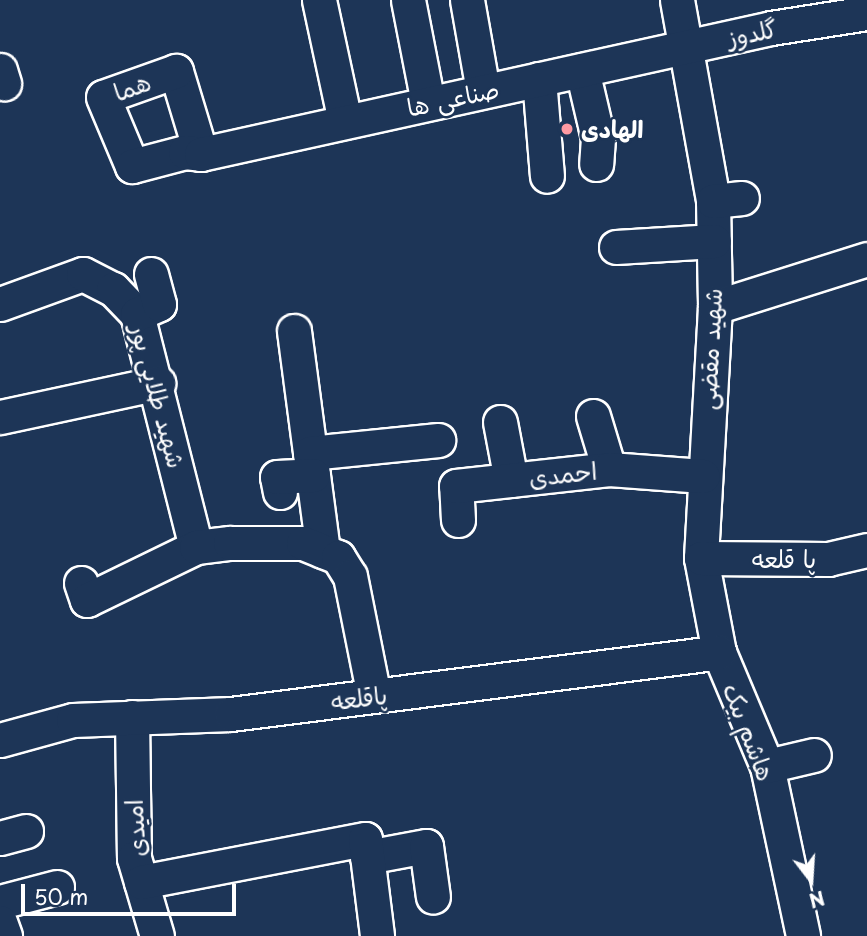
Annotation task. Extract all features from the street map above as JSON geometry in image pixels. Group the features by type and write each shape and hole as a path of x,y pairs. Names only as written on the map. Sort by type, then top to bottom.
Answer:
{"street":[{"path":"319,0 345,121"},
{"path":"408,0 428,103"},
{"path":"467,0 483,91"},
{"path":"677,0 686,47"},
{"name":"گلدوز","path":"686,47 867,13"},
{"name":"صناعی ها","path":"210,151 686,47"},
{"name":"شهید مقضی","path":"686,47 728,200 714,241 715,307 703,476 701,558 719,652"},
{"path":"582,70 598,138 596,164"},
{"path":"539,79 547,176"},
{"path":"616,247 714,241"},
{"path":"715,307 867,260"},
{"name":"شهید طلایی پور","path":"0,304 83,274 113,289 137,314 158,383 196,547"},
{"path":"137,314 159,304 151,274"},
{"path":"294,331 323,551"},
{"path":"0,417 158,383"},
{"path":"593,416 609,469"},
{"path":"500,422 511,480"},
{"path":"280,492 277,477 312,464 438,440"},
{"name":"احمدی","path":"458,520 456,486 609,469 703,476"},
{"path":"81,583 87,600 196,547 303,543 338,557 350,576 374,696"},
{"name":"پا قلعه","path":"701,558 828,559 867,550"},
{"name":"پاقلعه","path":"0,740 73,720 231,714 719,652"},
{"name":"هاشم بیک","path":"719,652 767,766 803,936"},
{"name":"امیدی","path":"132,717 134,858 157,936"},
{"path":"767,766 814,755"},
{"path":"141,882 365,839 377,936"},
{"path":"367,857 426,846 433,897"},
{"path":"0,902 57,887"},
{"path":"0,922 5,936"}],"place":[{"name":"الهادی","path":"567,129"}]}
